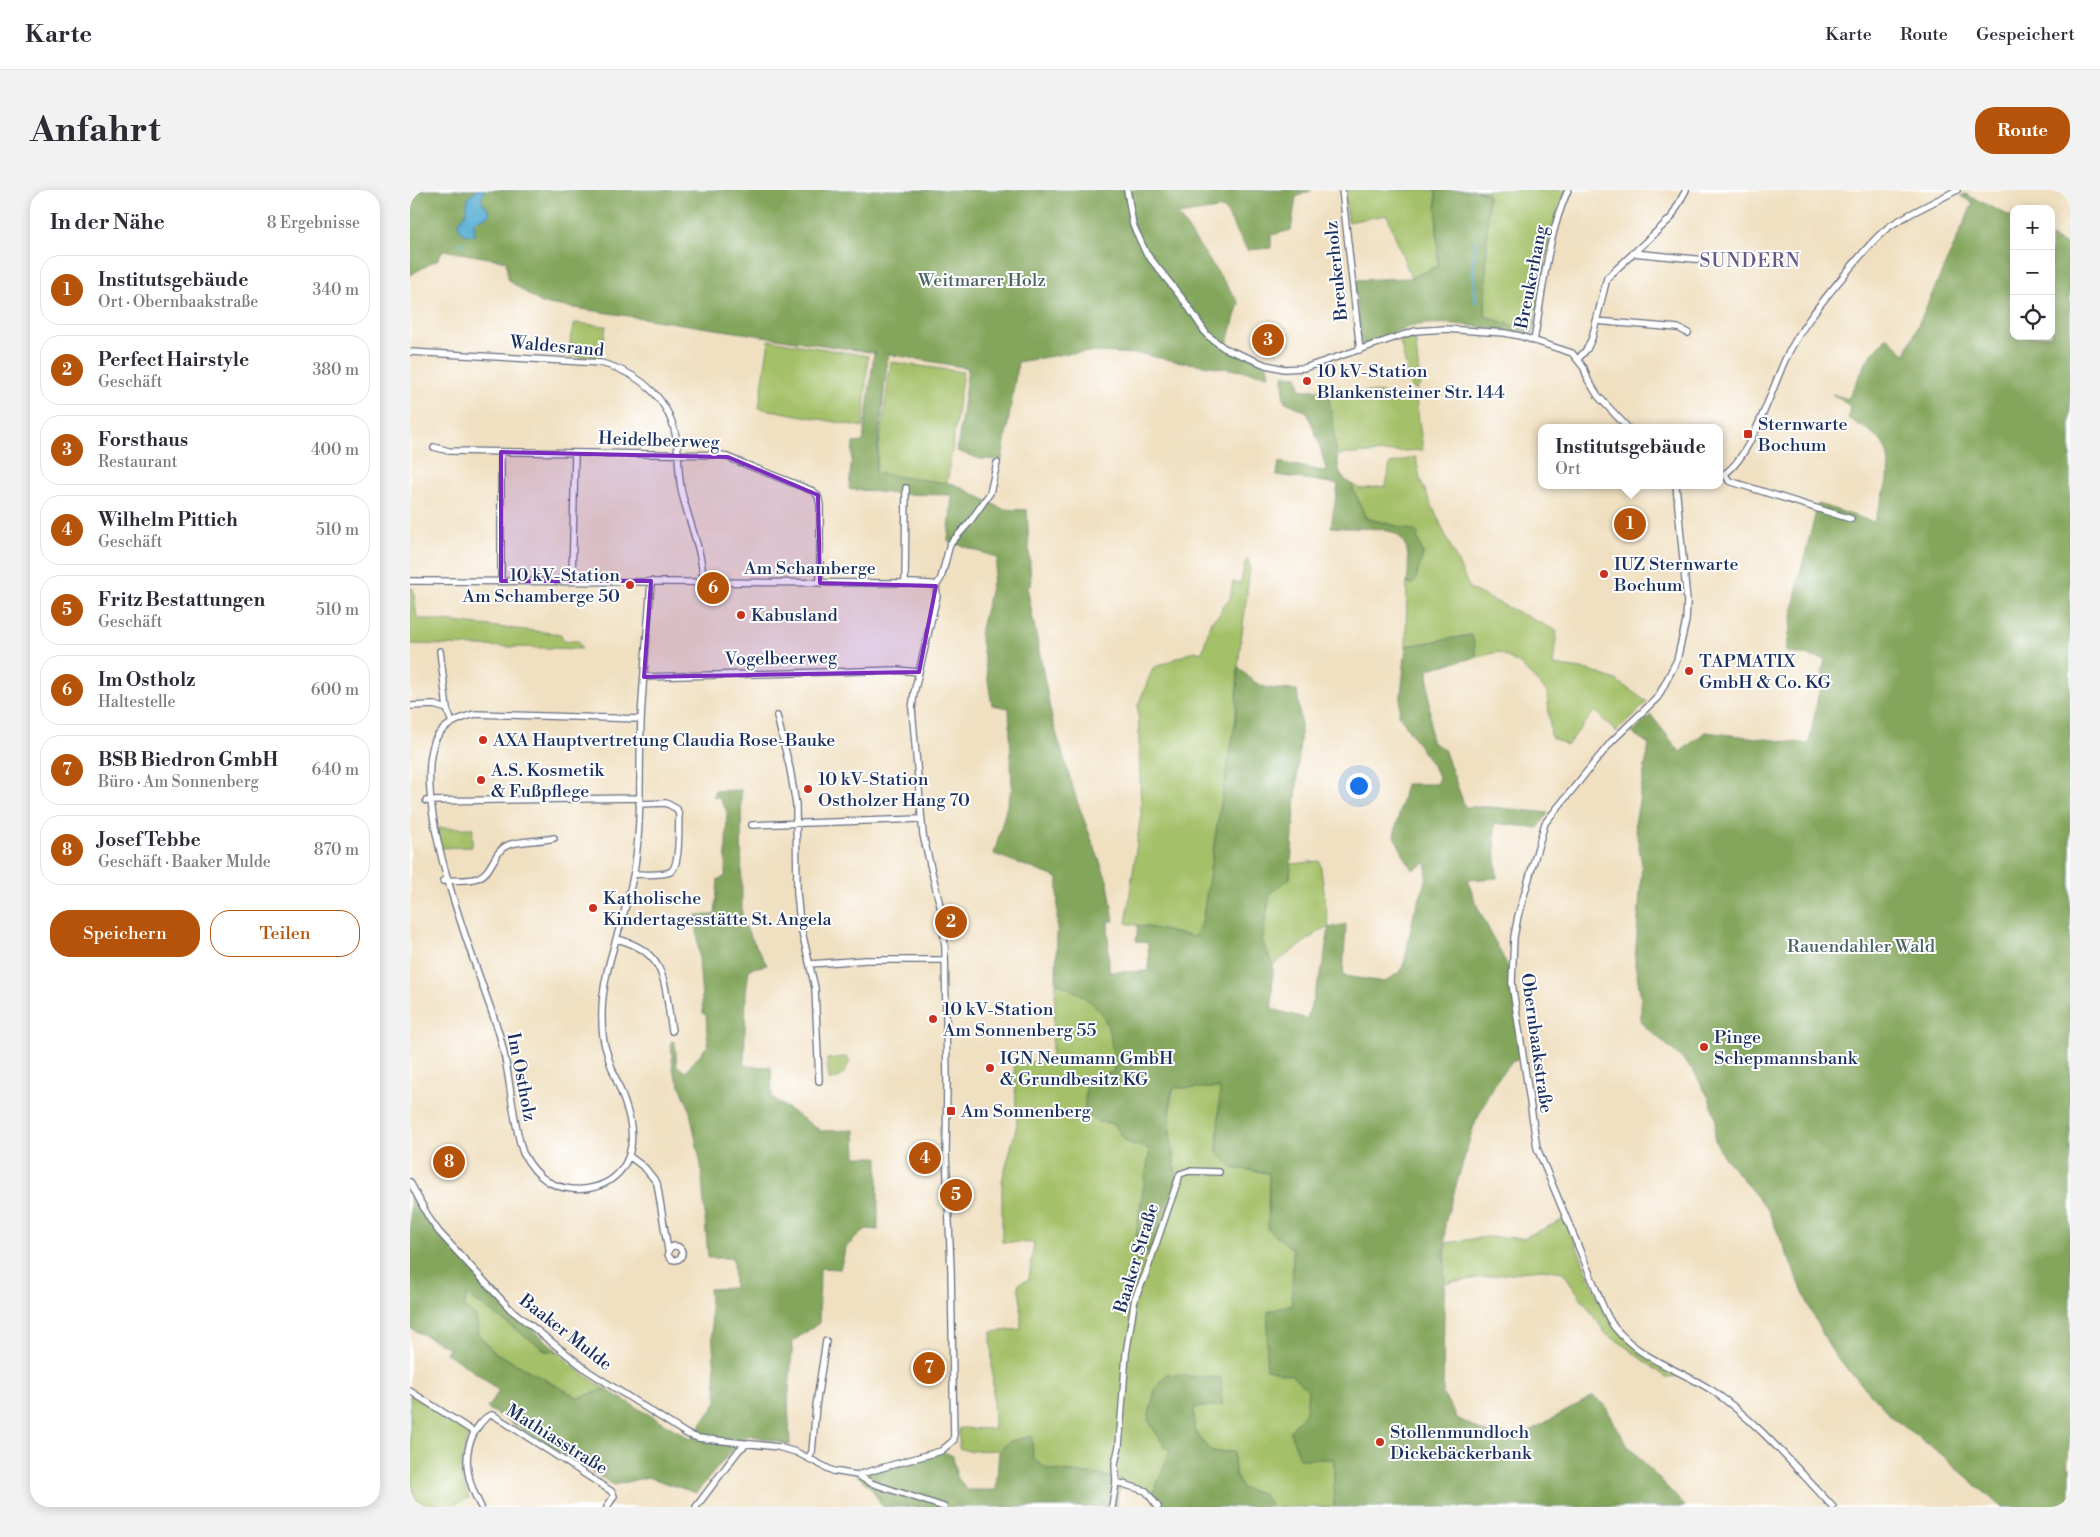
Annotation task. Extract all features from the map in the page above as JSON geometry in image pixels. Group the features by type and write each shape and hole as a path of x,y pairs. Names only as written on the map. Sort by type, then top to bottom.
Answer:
{"street":[{"path":"1127,190 1133,225 1146,253 1213,341 1251,360 1284,368 1304,368 1414,331 1428,329 1505,333 1572,353 1584,368 1588,380 1595,391 1624,424"},
{"name":"Breukerholz","path":"1342,190 1360,350"},
{"name":"Breukerhang","path":"1534,341 1557,218 1568,190"},
{"path":"1578,359 1587,350 1607,278 1671,218 1686,190"},
{"path":"1723,474 1738,460 1752,436 1790,349 1815,310 1882,232 1903,218 1957,190"},
{"path":"1632,254 1706,260"},
{"path":"1596,321 1678,328 1688,334"},
{"name":"Waldesrand","path":"410,352 582,361 613,366 640,380 657,394 671,418 682,492 689,521 701,556 703,582"},
{"name":"Heidelbeerweg","path":"434,447 449,451 728,456 815,493 819,498 820,583"},
{"path":"501,452 501,581"},
{"path":"572,581 575,453"},
{"path":"857,1475 941,1451 950,1445 954,1438 946,1153 945,960 942,914 923,835 912,709 936,596 936,586 941,578 950,544 969,523 990,493 997,463"},
{"path":"1723,476 1729,480 1834,517 1851,519"},
{"path":"906,488 905,583 926,583 936,586"},
{"name":"Obernbaakstraße","path":"1676,489 1687,601 1686,621 1677,660 1658,697 1607,746 1545,823 1518,916 1514,937 1512,983 1534,1136 1537,1148 1576,1241 1614,1326 1642,1353 1702,1384 1725,1400 1785,1455 1833,1507"},
{"name":"Am Schamberge","path":"410,581 905,583"},
{"path":"652,581 641,719 639,801 634,874 605,985 602,1026 606,1051 630,1126 631,1146 629,1156 645,1168 657,1183 668,1250"},
{"path":"440,650 447,709 452,723"},
{"name":"Vogelbeerweg","path":"644,677 897,670 919,672"},
{"path":"410,706 434,705 447,709"},
{"name":"Im Ostholz","path":"629,1156 620,1171 611,1180 594,1188 582,1189 564,1188 554,1184 537,1173 526,1159 518,1135 510,1082 499,1032 443,881 430,836 426,801 426,777 429,753 439,734 452,723 469,716 483,714 641,719"},
{"path":"777,716 790,769 797,824 798,907 816,996 818,1081"},
{"path":"426,801 639,801 666,803 677,808 679,815 677,862 673,870 668,873 634,874"},
{"path":"752,825 921,819"},
{"path":"443,881 479,878 487,871 502,849 513,843 537,842 554,838"},
{"path":"617,939 644,949 659,966 672,1030"},
{"path":"810,964 866,960 945,960"},
{"name":"Baaker Straße","path":"1112,1507 1116,1482 1115,1464 1119,1446 1126,1354 1135,1298 1145,1276 1180,1174 1189,1171 1219,1172"},
{"name":"Baaker Mulde","path":"410,1182 429,1218 452,1248 510,1309 588,1371 687,1434 698,1438 748,1443"},
{"path":"808,1458 812,1452 816,1406 826,1341"},
{"path":"410,1391 474,1432 466,1462 471,1488 480,1507"},
{"name":"Mathiasstraße","path":"474,1432 486,1416 495,1416 611,1490 614,1498 607,1507"},
{"path":"696,1507 739,1450 748,1443 778,1447 808,1458 833,1471 857,1475 871,1483 944,1507"},
{"path":"1116,1482 1146,1491 1158,1507"}],"highlighted area":[{"path":"501,452 728,457 818,495 820,583 936,586 919,672 644,677 651,581 501,581"}],"green space":[{"name":"Weitmarer Holz","path":"410,190 1312,190 1296,197 1291,230 1271,235 1271,248 1247,250 1224,208 1178,215 1239,303 1227,344 1266,360 1269,375 1141,354 1070,353 1018,362 1002,460 980,459 957,451 968,368 888,354 875,473 954,484 1003,509 1027,510 1031,585 1027,587 1052,719 1077,801 1108,883 1114,921 1108,921 1109,972 1149,971 1148,943 1136,941 1138,925 1195,937 1202,923 1236,719 1238,666 1252,680 1264,687 1297,690 1301,726 1290,878 1270,893 1262,941 1273,965 1272,1009 1307,1019 1323,965 1329,928 1346,924 1343,976 1385,982 1401,971 1414,913 1426,882 1427,865 1425,863 1412,870 1394,836 1406,784 1437,784 1439,776 1399,715 1406,646 1472,635 1477,657 1428,669 1431,742 1444,749 1465,807 1491,807 1548,813 1538,828 1494,823 1497,878 1467,880 1478,908 1509,969 1523,1059 1513,1060 1493,1085 1473,1128 1445,1223 1443,1394 1457,1418 1484,1432 1521,1436 1593,1396 1604,1404 1627,1445 1685,1506 1334,1507 1334,1459 1300,1459 1290,1431 1306,1412 1308,1390 1292,1375 1266,1369 1268,1312 1292,1304 1293,1249 1268,1230 1269,1173 1233,1168 1217,1152 1220,1088 1173,1088 1170,1099 1170,1134 1177,1182 1161,1237 1137,1263 1137,1227 1150,1149 1126,1142 1114,1124 1098,1122 1084,1113 1087,1078 1114,1072 1113,1054 1108,1026 1096,1006 1073,990 1056,982 1058,878 994,854 1012,787 1009,708 992,705 980,633 998,558 948,541 952,495 898,494 849,489 853,443 863,442 874,353 876,353 541,303 508,280 506,261 443,250 437,260 410,275"},
{"path":"1344,190 1436,190 1438,266 1411,278 1387,215 1348,222"},
{"path":"1436,190 1471,190 1488,193 1485,316 1534,333 1531,336 1503,330 1456,324 1426,324 1400,330 1362,345 1354,280 1411,278 1438,266"},
{"path":"1471,190 1566,190 1549,243 1534,333 1485,316 1488,194"},
{"name":"Rauendahler Wald","path":"1965,194 2010,216 2010,340 2055,340 2055,239 2070,247 2070,1434 2067,1467 2070,1467 2070,1507 2001,1507 1941,1454 1895,1420 1835,1356 1815,1320 1768,1210 1723,1156 1714,1138 1716,1120 1709,1098 1693,1070 1641,1023 1641,999 1635,962 1642,865 1635,824 1649,744 1632,733 1651,715 1680,752 1705,732 1809,744 1825,659 1786,652 1798,582 1818,504 1874,522 1889,469 1886,449 1880,440 1848,418 1850,406 1832,394 1848,399 1868,359 1887,337 1905,354 1973,203 1961,196"},
{"path":"575,323 606,326 601,359 569,356 571,334"},
{"path":"1415,335 1420,385 1416,390 1410,386 1400,340"},
{"path":"769,340 868,356 863,427 759,408"},
{"path":"891,362 963,372 947,484 875,474"},
{"path":"1283,375 1297,376 1301,390 1328,390 1339,470 1342,477 1351,484 1366,518 1415,531 1418,534 1417,537 1423,554 1415,582 1407,583 1408,561 1406,546 1399,537 1390,531 1331,527 1338,484 1277,475 1279,462 1327,472 1318,440 1307,412 1284,401"},
{"path":"1328,390 1385,393 1389,402 1416,399 1423,450 1336,455"},
{"path":"1416,457 1420,479 1470,589 1557,631 1553,665 1589,670 1616,680 1647,702 1616,732 1595,711 1567,745 1551,737 1547,692 1520,664 1498,652 1477,657 1471,635 1406,646 1407,583 1411,584 1415,581 1423,554 1417,537 1418,534 1415,531 1366,518 1351,484 1361,489 1386,486 1390,464"},
{"path":"1248,559 1250,568 1238,666 1236,719 1202,923 1195,937 1126,923 1141,813 1138,705 1153,668 1194,651 1202,653 1211,621 1220,614 1222,606 1230,599 1233,582 1241,583 1245,562"},
{"path":"410,588 413,588 417,618 561,634 563,641 578,641 582,649 410,644"},
{"path":"741,790 742,921 767,965 749,969 746,993 744,1066 771,1067 772,1098 821,1131 855,1130 856,1157 878,1157 878,1230 866,1229 846,1247 840,1269 820,1268 819,1323 793,1341 788,1402 790,1445 749,1435 734,1448 696,1493 648,1477 614,1485 487,1408 499,1391 446,1353 449,1348 410,1328 410,1191 425,1220 509,1309 559,1352 547,1351 467,1295 464,1307 476,1317 478,1334 494,1352 579,1398 605,1389 691,1439 717,1402 709,1289 734,1288 733,1258 708,1258 701,1165 689,1107 673,1070 671,1041 675,1042 677,1066 685,1072 708,1045 706,1014 703,1014 696,915 715,915 718,879 725,877 727,811 718,797 714,797 714,791"},
{"path":"435,828 473,828 472,847 439,848"},
{"path":"1320,861 1329,928 1321,930 1273,965 1262,941 1270,893 1290,878 1291,864"},
{"path":"1056,982 1073,990 1096,1006 1108,1026 1114,1072 1098,1077 1098,1122 1114,1124 1126,1142 1150,1149 1137,1227 1137,1263 1161,1237 1177,1183 1170,1134 1171,1099 1174,1087 1221,1088 1217,1152 1233,1168 1269,1173 1268,1208 1293,1249 1292,1304 1268,1312 1292,1375 1309,1390 1306,1412 1334,1459 1334,1507 1269,1507 1270,1504 1263,1494 1242,1489 1235,1474 1234,1452 1211,1452 1194,1430 1194,1408 1222,1405 1220,1378 1167,1374 1155,1390 1148,1420 1165,1447 1171,1451 1154,1492 1113,1477 1047,1469 1033,1459 1031,1436 1011,1441 999,1450 969,1451 959,1448 959,1428 994,1429 991,1332 1021,1329 1021,1304 1018,1284 1029,1279 1034,1243 1002,1242 1002,1181 1017,1125 1014,1063 1051,1061"},
{"path":"846,1057 850,1061 845,1071 840,1077 829,1080 827,1059"},
{"path":"1565,1219 1604,1312 1639,1353 1680,1376 1666,1377 1606,1334 1563,1272 1541,1269 1444,1283 1446,1243 1485,1237 1523,1238"},
{"path":"467,1294 546,1351 559,1352 575,1368 605,1389 579,1398 494,1352 478,1334 476,1317 464,1307"},
{"path":"1167,1374 1221,1378 1222,1405 1194,1408 1194,1430 1211,1452 1234,1452 1235,1474 1242,1488 1263,1494 1270,1504 1269,1507 1162,1507 1154,1492 1170,1451 1165,1447 1148,1420 1155,1390"},
{"path":"410,1395 470,1431 464,1449 462,1464 463,1480 469,1498 448,1507 417,1507 410,1476"},
{"path":"1032,1436 1033,1459 1047,1469 1113,1477 1123,1480 1118,1493 1117,1507 883,1507 872,1489 856,1474 938,1449 953,1456 957,1477 967,1490 996,1490 999,1450 1011,1441"}],"water":[{"path":"476,190 485,190 482,201 490,213 488,216 474,222 475,235 468,235 461,231 458,223 466,213 468,198"}],"waterway":[{"path":"1476,240 1473,265 1476,303"}],"place":[{"name":"Forsthaus","path":"1268,340"},
{"name":"10 kV-Station Blankensteiner Str. 144","path":"1307,381"},
{"name":"Sternwarte Bochum","path":"1748,434"},
{"name":"Institutsgebäude","path":"1630,524"},
{"name":"IUZ Sternwarte Bochum","path":"1604,574"},
{"name":"10 kV-Station Am Schamberge 50","path":"630,585"},
{"name":"Im Ostholz","path":"713,588"},
{"name":"Kabusland","path":"741,615"},
{"name":"TAPMATIX GmbH & Co. KG","path":"1689,671"},
{"name":"AXA Hauptvertretung Claudia Rose-Bauke","path":"483,740"},
{"name":"A.S. Kosmetik & Fußpflege","path":"481,780"},
{"name":"10 kV-Station Ostholzer Hang 70","path":"808,789"},
{"name":"Katholische Kindertagesstätte St. Angela","path":"593,908"},
{"name":"Perfect Hairstyle","path":"951,922"},
{"name":"10 kV-Station Am Sonnenberg 55","path":"933,1019"},
{"name":"Pinge Schepmannsbank","path":"1704,1047"},
{"name":"IGN Neumann GmbH & Grundbesitz KG","path":"990,1068"},
{"name":"Am Sonnenberg","path":"951,1111"},
{"name":"Wilhelm Pittich","path":"925,1158"},
{"name":"Josef Tebbe","path":"449,1162"},
{"name":"Fritz Bestattungen","path":"956,1195"},
{"name":"BSB Biedron GmbH","path":"929,1368"},
{"name":"Stollenmundloch Dickebäckerbank","path":"1380,1442"}],"district":[{"name":"SUNDERN","path":"1750,260"}]}
